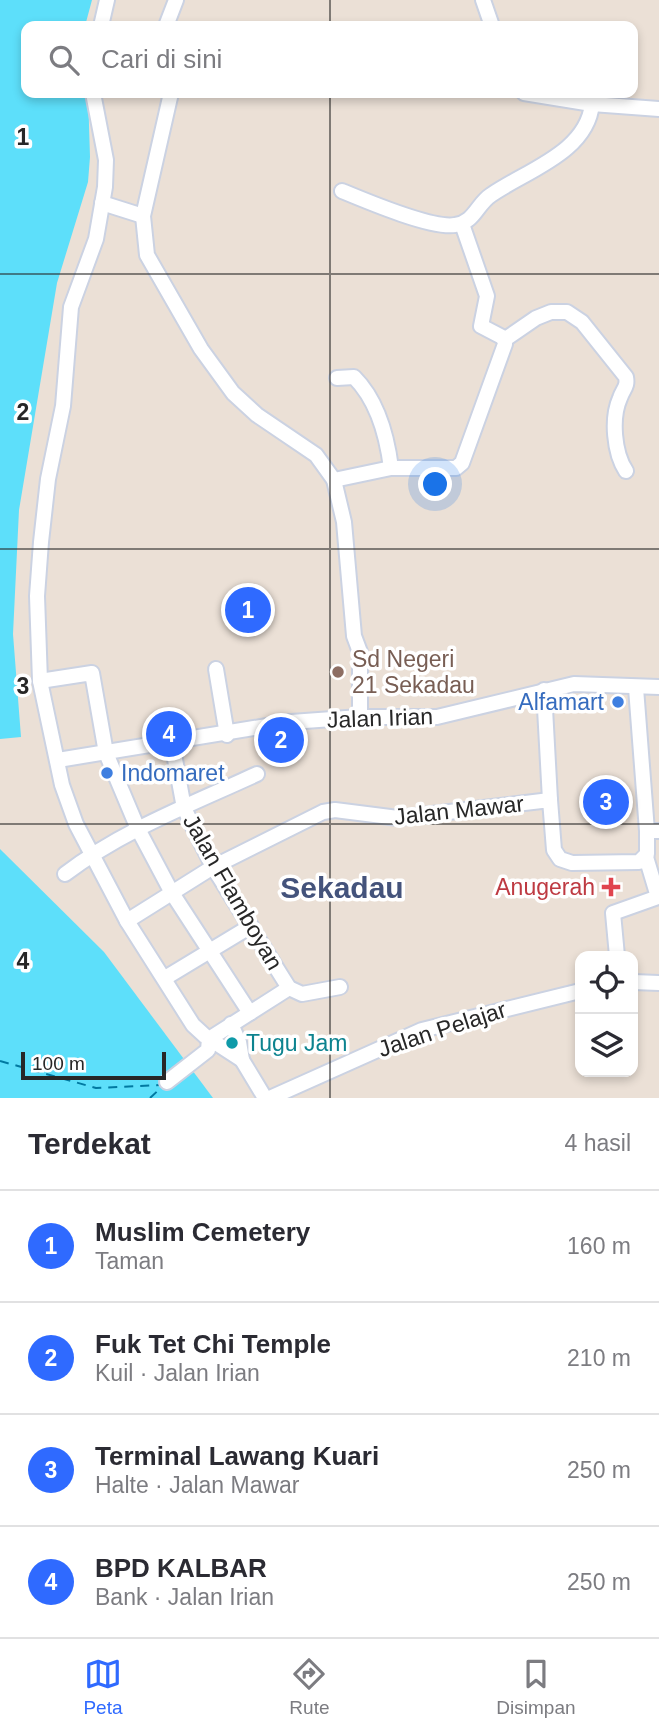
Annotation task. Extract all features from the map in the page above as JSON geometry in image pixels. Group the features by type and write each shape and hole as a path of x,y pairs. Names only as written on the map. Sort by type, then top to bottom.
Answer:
{"street":[{"path":"101,21 107,0"},
{"path":"168,21 176,0"},
{"path":"483,0 490,21"},
{"path":"94,98 106,160 96,239 71,307 62,407 48,479 37,596 40,681 62,785 91,855 127,921 166,978 193,1025 242,1060"},
{"path":"170,98 143,216 147,256 215,371 244,405 316,455 334,480 344,522 354,636 360,652 360,717"},
{"path":"568,98 659,109"},
{"path":"342,191 438,224 462,224 472,218 489,196 545,165 575,138 590,121 586,100"},
{"path":"102,203 143,216"},
{"path":"462,224 487,296 481,326 505,340"},
{"path":"334,480 391,468 460,467 505,340 523,326 551,312 567,312 582,322 626,377 627,386 615,412 617,443 626,471"},
{"path":"337,378 354,377 364,390 383,428 391,468"},
{"path":"216,669 227,735"},
{"path":"40,681 92,673 106,753 138,829 172,893 250,1013"},
{"name":"Jalan Irian","path":"58,760 227,735 291,722 360,717 437,717 544,690 590,682 636,688 659,687"},
{"path":"617,951 613,913 658,897 646,858 653,831 636,688"},
{"path":"544,690 550,800"},
{"name":"Jalan Flamboyan","path":"172,743 184,808 213,867 289,988 306,994 340,987"},
{"path":"65,874 91,855 138,829 257,774"},
{"name":"Jalan Mawar","path":"127,921 213,867 304,819 330,810 398,818 550,800 554,850 559,859 572,863 607,864 639,862 646,858"},
{"path":"166,978 209,949 251,926"},
{"path":"638,982 659,983"},
{"path":"209,1039 289,988"},
{"name":"Jalan Pelajar","path":"267,1098 422,1030 575,992"},
{"path":"231,1024 239,1042 242,1060 267,1098"},
{"path":"167,1082 208,1050 209,1039"}],"water":[{"path":"0,0 92,0 86,21 21,21 21,98 88,98 90,157 88,182 57,283 19,510 13,634 21,737 0,739"},
{"path":"0,849 104,952 213,1098 0,1098"}],"ferry route":[{"path":"0,1061 96,1088 160,1085"},
{"path":"150,1098 164,1085"}],"place":[{"name":"Muslim Cemetery","path":"248,610"},
{"name":"Sd Negeri 21 Sekadau","path":"338,672"},
{"name":"Alfamart","path":"618,702"},
{"name":"BPD KALBAR","path":"169,734"},
{"name":"Fuk Tet Chi Temple","path":"281,740"},
{"name":"Indomaret","path":"107,773"},
{"name":"Terminal Lawang Kuari","path":"606,802"},
{"name":"Anugerah","path":"611,887"},
{"name":"Tugu Jam","path":"232,1043"}],"district":[{"name":"Sekadau","path":"342,887"}]}
